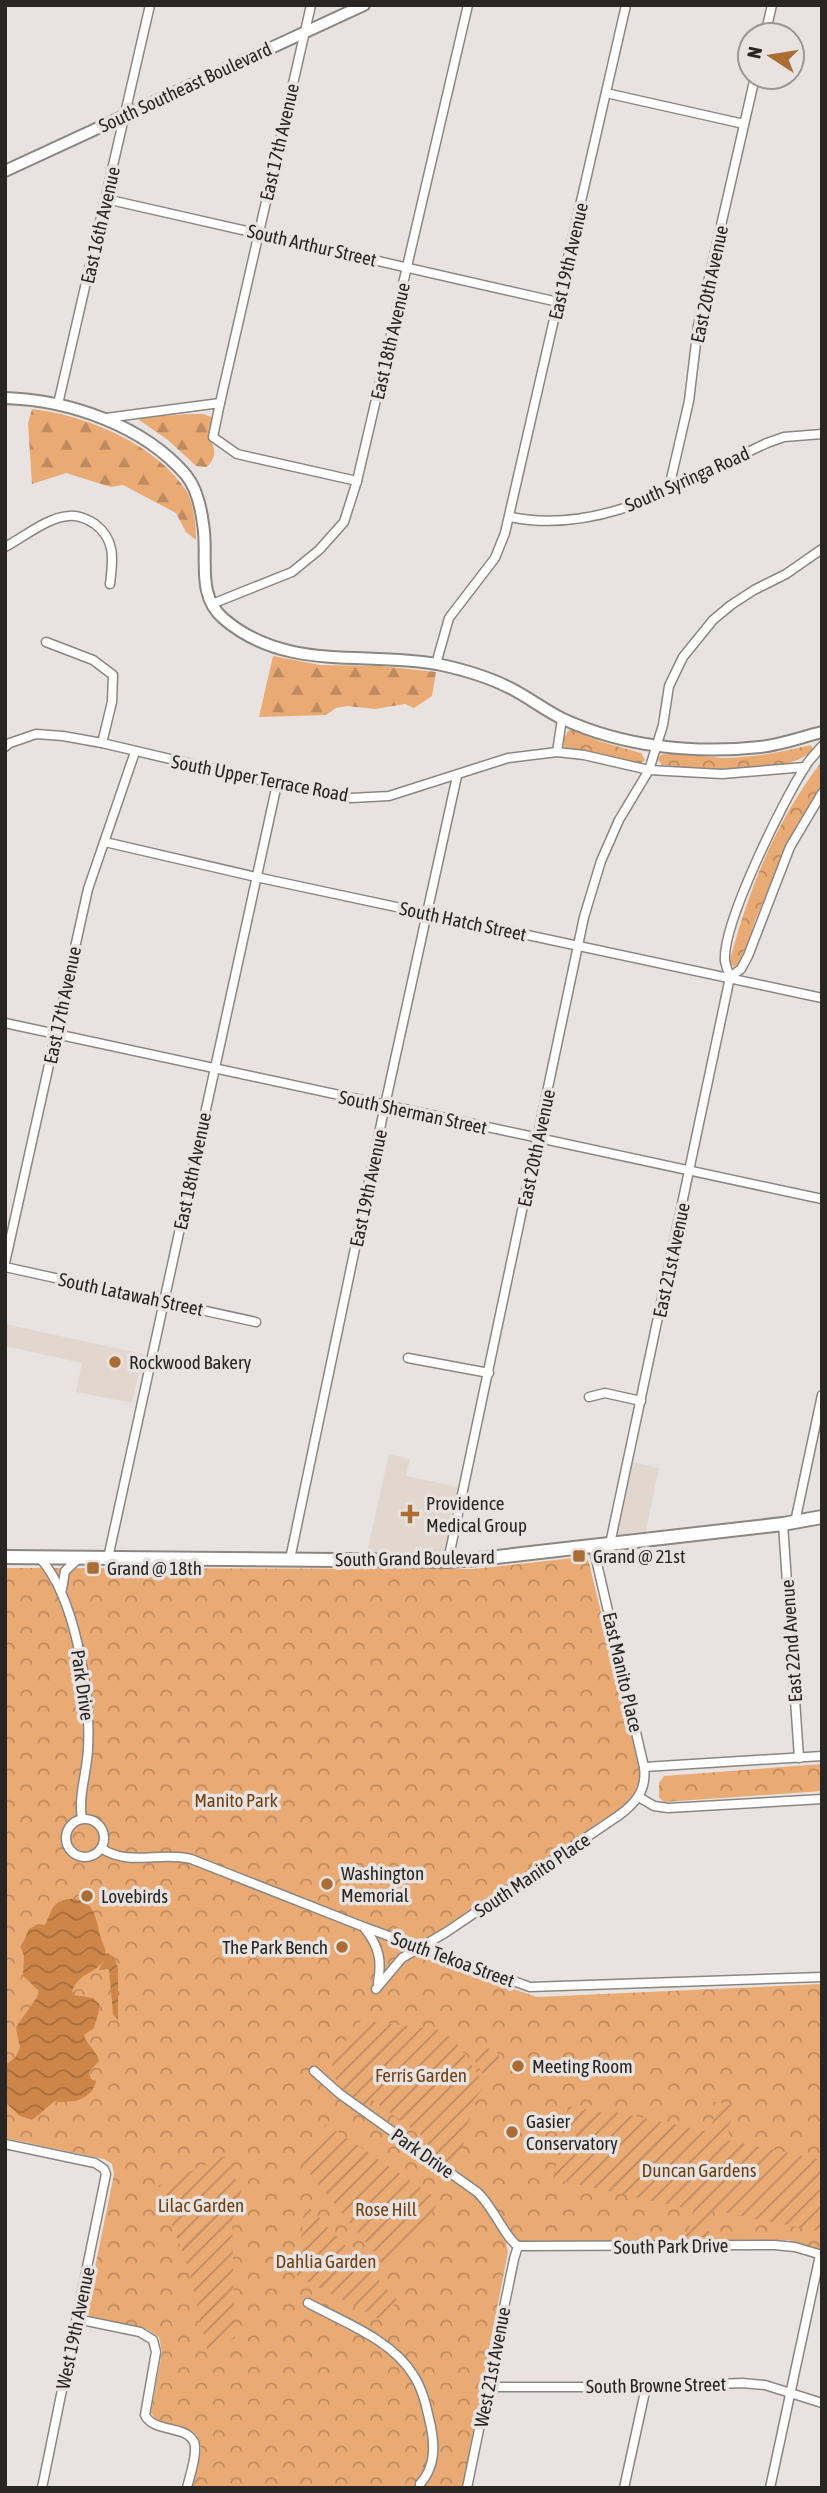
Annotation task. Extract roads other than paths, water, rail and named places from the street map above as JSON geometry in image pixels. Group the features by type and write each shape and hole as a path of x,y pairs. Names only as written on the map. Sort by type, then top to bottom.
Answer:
{"main road":[{"name":"South Grand Boulevard","path":"5,1557 448,1561 789,1523 822,1517"}],"street":[{"name":"East 16th Avenue","path":"58,404 150,5"},
{"name":"East 17th Avenue","path":"311,5 213,437 232,452 357,481"},
{"name":"South Southeast Boulevard","path":"5,171 365,5"},
{"name":"East 18th Avenue","path":"212,604 292,572 319,550 344,522 357,481 468,5"},
{"name":"East 19th Avenue","path":"436,664 443,631 449,618 495,558 510,517 626,5"},
{"name":"East 20th Avenue","path":"668,492 689,401 698,326 752,91"},
{"path":"606,93 744,124"},
{"name":"South Arthur Street","path":"106,199 558,302"},
{"path":"5,398 58,404 106,418 149,443 187,476 199,499 204,528 203,572 212,604 220,616 236,629 263,645 326,657 436,664 488,678 509,687 562,719 628,741 656,746 709,750 762,747 822,732"},
{"path":"106,418 220,403"},
{"name":"South Syringa Road","path":"510,517 546,522 616,511 668,492 767,443 784,437 822,434"},
{"path":"5,547 53,520 70,515 85,518 100,528 111,542 113,564 110,584"},
{"name":"East 20th Avenue","path":"448,1561 584,917 601,861 619,820 649,770 672,678 697,639 732,605 754,590 786,575 822,549"},
{"path":"46,642 93,660 113,675 113,702 102,743"},
{"path":"557,752 562,719"},
{"name":"South Upper Terrace Road","path":"5,747 36,734 102,743 277,784 351,798 400,793 508,758 557,752 584,755 649,770 722,774 805,767"},
{"path":"822,746 805,767 765,842 734,920 725,961 730,977 741,969 748,956 790,847 822,793"},
{"name":"East 17th Avenue","path":"5,1265 88,889 135,752"},
{"name":"East 19th Avenue","path":"290,1559 457,776"},
{"name":"East 18th Avenue","path":"108,1558 277,784"},
{"name":"South Hatch Street","path":"105,842 822,998"},
{"name":"East 21st Avenue","path":"610,1544 730,977"},
{"name":"South Sherman Street","path":"5,1023 822,1199"},
{"name":"South Latawah Street","path":"5,1265 257,1322"},
{"path":"408,1358 489,1373"},
{"path":"589,1397 605,1393 641,1401"},
{"name":"East 22nd Avenue","path":"799,1758 789,1523 822,1395"},
{"name":"East Manito Place","path":"593,1546 645,1767 645,1782 639,1797"},
{"name":"Park Drive","path":"39,1557 54,1575 80,1653 87,1695 88,1745 80,1804 82,1819"},
{"path":"61,1596 65,1571 80,1557"},
{"path":"645,1767 822,1756"},
{"path":"639,1797 654,1805 668,1808 822,1799"},
{"name":"South Manito Place","path":"364,1927 380,1956 376,1989 398,1961 618,1816 639,1797"},
{"path":"82,1819 92,1820 101,1827 104,1838 101,1848 93,1855 82,1856 69,1849 66,1833 72,1824 82,1819"},
{"name":"South Tekoa Street","path":"101,1848 113,1855 127,1858 160,1856 191,1859 364,1927 530,1987 822,1977"},
{"name":"Park Drive","path":"314,2071 340,2094 477,2192 491,2207 512,2242 518,2246"},
{"name":"West 19th Avenue","path":"5,2144 92,2162 104,2169 105,2180 42,2488"},
{"name":"South Park Drive","path":"518,2246 774,2245 795,2247 821,2255"},
{"name":"West 21st Avenue","path":"467,2488 518,2246"},
{"path":"770,2488 821,2255"},
{"path":"308,2303 382,2344 401,2359 416,2378 425,2402 434,2447 429,2469 421,2484"},
{"path":"77,2319 144,2333 153,2340 156,2352 145,2408 146,2418 152,2425 183,2432 192,2438 195,2449 187,2488"},
{"name":"South Browne Street","path":"488,2387 646,2387 742,2383 765,2385 822,2403"},
{"path":"624,2488 646,2387"}],"water":[{"path":"68,1899 78,1899 90,1906 106,1951 100,1965 79,1980 72,1991 74,1995 93,1998 99,2004 94,2028 84,2035 99,2061 89,2072 91,2079 96,2081 90,2093 74,2101 55,2101 32,2120 20,2116 5,2102 5,2065 15,2058 20,2048 16,2027 39,1991 23,1976 24,1956 21,1948 29,1929 38,1924 45,1925 55,1905"},
{"path":"107,1953 114,1957 118,1968 118,2020 113,2014 109,1969 99,1970"}],"place":[{"name":"Rockwood Bakery","path":"115,1362"},
{"name":"Providence Medical Group","path":"410,1514"},
{"name":"Grand @ 21st","path":"579,1556"},
{"name":"Grand @ 18th","path":"93,1568"},
{"name":"Washington Memorial","path":"327,1884"},
{"name":"Lovebirds","path":"87,1896"},
{"name":"The Park Bench","path":"342,1947"},
{"name":"Meeting Room","path":"518,2066"},
{"name":"Gasier Conservatory","path":"512,2132"}],"park label":[{"name":"Manito Park","path":"236,1800"},
{"name":"Ferris Garden","path":"421,2075"},
{"name":"Duncan Gardens","path":"699,2170"},
{"name":"Lilac Garden","path":"201,2205"},
{"name":"Rose Hill","path":"386,2209"},
{"name":"Dahlia Garden","path":"326,2261"}]}
